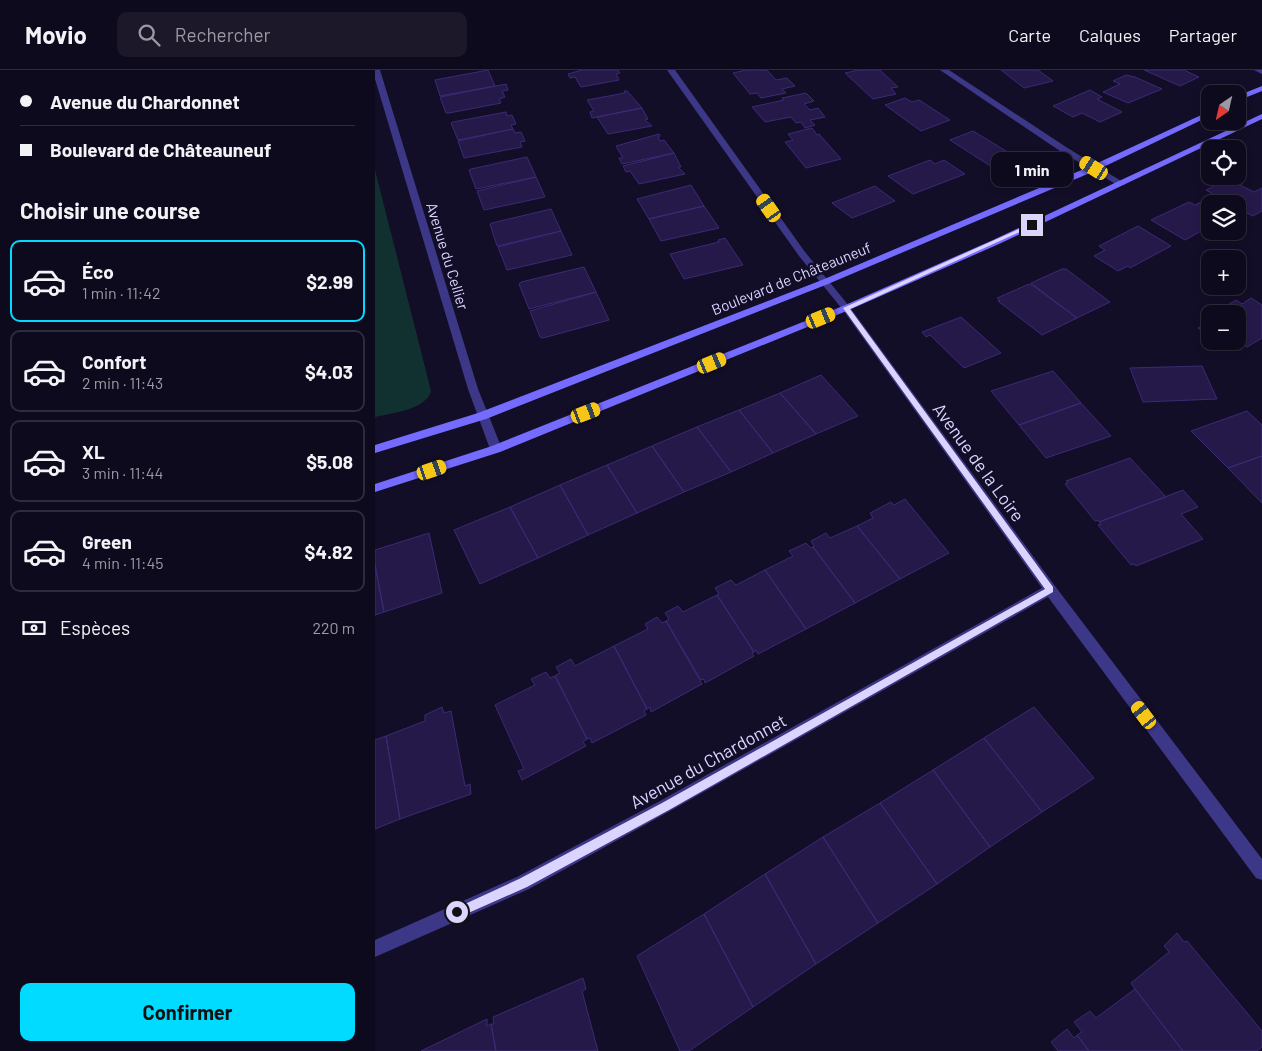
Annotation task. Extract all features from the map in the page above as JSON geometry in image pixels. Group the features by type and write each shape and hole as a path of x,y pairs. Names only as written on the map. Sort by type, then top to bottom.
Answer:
{"street":[{"name":"Avenue de la Loire","path":"671,70 802,254 846,308 1050,590 1262,872"},
{"path":"944,70 1094,168 1122,184"},
{"path":"1258,70 1262,72"},
{"name":"Avenue du Cellier","path":"377,71 482,416 496,448"},
{"path":"1246,96 1262,88"},
{"path":"375,488 496,448 846,308 1122,184 1262,116"},
{"name":"Boulevard de Châteauneuf","path":"375,449 482,416 825,282 1094,168 1201,117"},
{"name":"Avenue du Chardonnet","path":"375,949 523,883 665,806 1050,590"}],"green space":[{"path":"375,170 431,391 422,403 415,407 375,417"}],"building":[{"path":"488,70 495,86 440,96 435,80"},
{"path":"582,70 618,70 620,73 616,74 619,80 581,87 575,77 570,78 568,74"},
{"path":"746,70 767,70 776,80 787,78 795,86 782,89 786,93 761,98 757,93 750,94 733,73"},
{"path":"859,70 880,70 898,87 891,88 896,94 873,99 845,73"},
{"path":"1001,70 1038,70 1053,81 1024,88"},
{"path":"1144,70 1184,70 1199,77 1180,86"},
{"path":"1126,75 1162,89 1128,103 1103,92 1120,84 1113,81"},
{"path":"506,84 508,90 502,91 505,97 499,99 501,103 446,113 440,97"},
{"path":"1090,90 1102,97 1097,99 1122,112 1100,122 1082,113 1073,117 1053,106"},
{"path":"624,91 627,91 642,108 592,118 590,112 594,111 587,100 625,93"},
{"path":"806,93 814,101 804,104 810,110 818,108 825,117 810,120 815,125 805,128 801,122 796,123 791,117 765,122 752,107 784,100 782,98"},
{"path":"905,98 912,102 919,100 950,120 921,131 885,105"},
{"path":"642,108 648,119 645,120 652,126 608,134 597,117"},
{"path":"506,112 507,116 512,115 516,124 511,125 513,129 458,140 451,123 453,122"},
{"path":"812,128 841,159 806,168 785,142 793,140 788,134"},
{"path":"513,129 515,133 521,132 525,141 520,142 522,147 464,158 458,141"},
{"path":"973,131 1016,157 992,167 950,140"},
{"path":"659,134 660,141 664,140 674,153 622,164 619,158 623,158 616,146"},
{"path":"674,153 681,167 678,167 685,174 639,184 630,171 626,172 623,166"},
{"path":"527,157 536,177 476,189 469,170"},
{"path":"930,160 935,164 944,160 965,174 913,194 888,176"},
{"path":"536,177 545,197 484,210 477,191"},
{"path":"691,185 704,206 649,219 637,199"},
{"path":"1216,185 1240,185 1254,192 1262,188 1262,211 1253,216 1246,212 1246,195 1215,195 1206,190"},
{"path":"875,186 895,201 852,218 832,203"},
{"path":"1189,202 1195,205 1201,202 1201,231 1185,240 1151,220"},
{"path":"704,206 719,228 661,241 649,219"},
{"path":"551,209 561,231 497,246 490,224"},
{"path":"1138,226 1171,246 1130,268 1128,266 1118,271 1094,256 1105,250 1099,246"},
{"path":"561,231 572,255 507,270 498,247"},
{"path":"725,238 743,265 684,279 670,254 719,242 718,240"},
{"path":"584,267 596,292 529,309 519,284 521,282"},
{"path":"1066,269 1110,302 1077,318 1031,283"},
{"path":"1029,284 1077,318 1042,335 998,301 1000,301 997,298"},
{"path":"596,292 609,320 543,338 540,337 530,311"},
{"path":"1251,298 1262,305 1262,338 1247,347 1246,305 1228,305 1236,300 1242,304"},
{"path":"961,317 1001,353 964,368 930,335 926,337 922,332"},
{"path":"1202,366 1217,399 1143,402 1130,368"},
{"path":"1053,371 1081,403 1019,425 991,391"},
{"path":"821,375 858,416 816,434 780,393"},
{"path":"780,393 816,434 773,453 739,410"},
{"path":"1081,403 1111,436 1046,458 1019,425"},
{"path":"739,410 773,453 731,472 697,427"},
{"path":"1247,411 1262,425 1262,456 1228,468 1191,431"},
{"path":"697,427 731,472 684,492 652,446"},
{"path":"652,446 684,492 637,513 607,465"},
{"path":"1262,456 1262,503 1228,468"},
{"path":"1130,458 1166,497 1099,522 1098,520 1095,521 1065,484 1068,483 1066,481"},
{"path":"607,465 637,513 588,535 560,485"},
{"path":"560,485 588,535 538,558 510,507"},
{"path":"1183,490 1198,507 1181,514 1203,539 1136,566 1134,564 1131,565 1098,525 1101,524 1099,522"},
{"path":"905,499 949,553 900,579 857,526 873,518 870,513 891,502 894,505"},
{"path":"510,507 538,558 480,584 454,530"},
{"path":"857,526 900,579 855,603 813,547 811,541 826,533 830,538"},
{"path":"429,533 442,593 384,612 375,565 375,550"},
{"path":"806,543 811,548 813,547 855,603 806,629 765,570 793,556 789,551"},
{"path":"375,565 384,612 375,615"},
{"path":"765,570 806,629 758,654 756,650 754,652 717,595 719,594 715,588 731,580 736,585"},
{"path":"717,595 754,652 752,653 754,656 705,683 704,679 701,680 666,621 669,619 665,613 678,606 683,612"},
{"path":"657,617 662,623 666,621 702,684 651,712 650,707 647,709 614,646 648,629 645,624"},
{"path":"614,646 647,709 644,711 646,715 592,743 590,738 587,739 555,676 560,673 556,667 571,659 575,666"},
{"path":"546,672 550,678 555,676 587,739 583,742 586,746 522,780 518,771 524,769 495,705 535,685 531,679"},
{"path":"442,707 444,713 451,711 465,786 470,784 471,794 400,819 386,736 425,721 425,715"},
{"path":"1034,707 1094,778 1042,812 984,738"},
{"path":"386,736 400,819 375,829 375,740"},
{"path":"984,738 1042,812 990,847 933,770"},
{"path":"933,770 990,847 937,884 880,803"},
{"path":"880,803 937,884 878,923 823,837"},
{"path":"823,837 878,923 816,964 765,874"},
{"path":"765,874 816,964 753,1007 704,914"},
{"path":"704,914 753,1007 689,1051 680,1051 637,956"},
{"path":"1177,933 1184,942 1187,941 1262,1031 1262,1047 1257,1051 1183,1051 1135,989 1131,983 1169,952 1164,946"},
{"path":"583,978 586,989 582,991 598,1051 496,1051 491,1024 494,1024 493,1017"},
{"path":"1135,989 1183,1051 1089,1051 1077,1035 1082,1032 1074,1022 1090,1011 1096,1018"},
{"path":"487,1019 487,1026 491,1024 496,1051 421,1051"},
{"path":"1067,1029 1074,1038 1077,1035 1089,1051 1058,1051 1051,1042"}],"route":[{"path":"457,912 523,883 665,806 1050,590 846,308 1032,225"}]}
